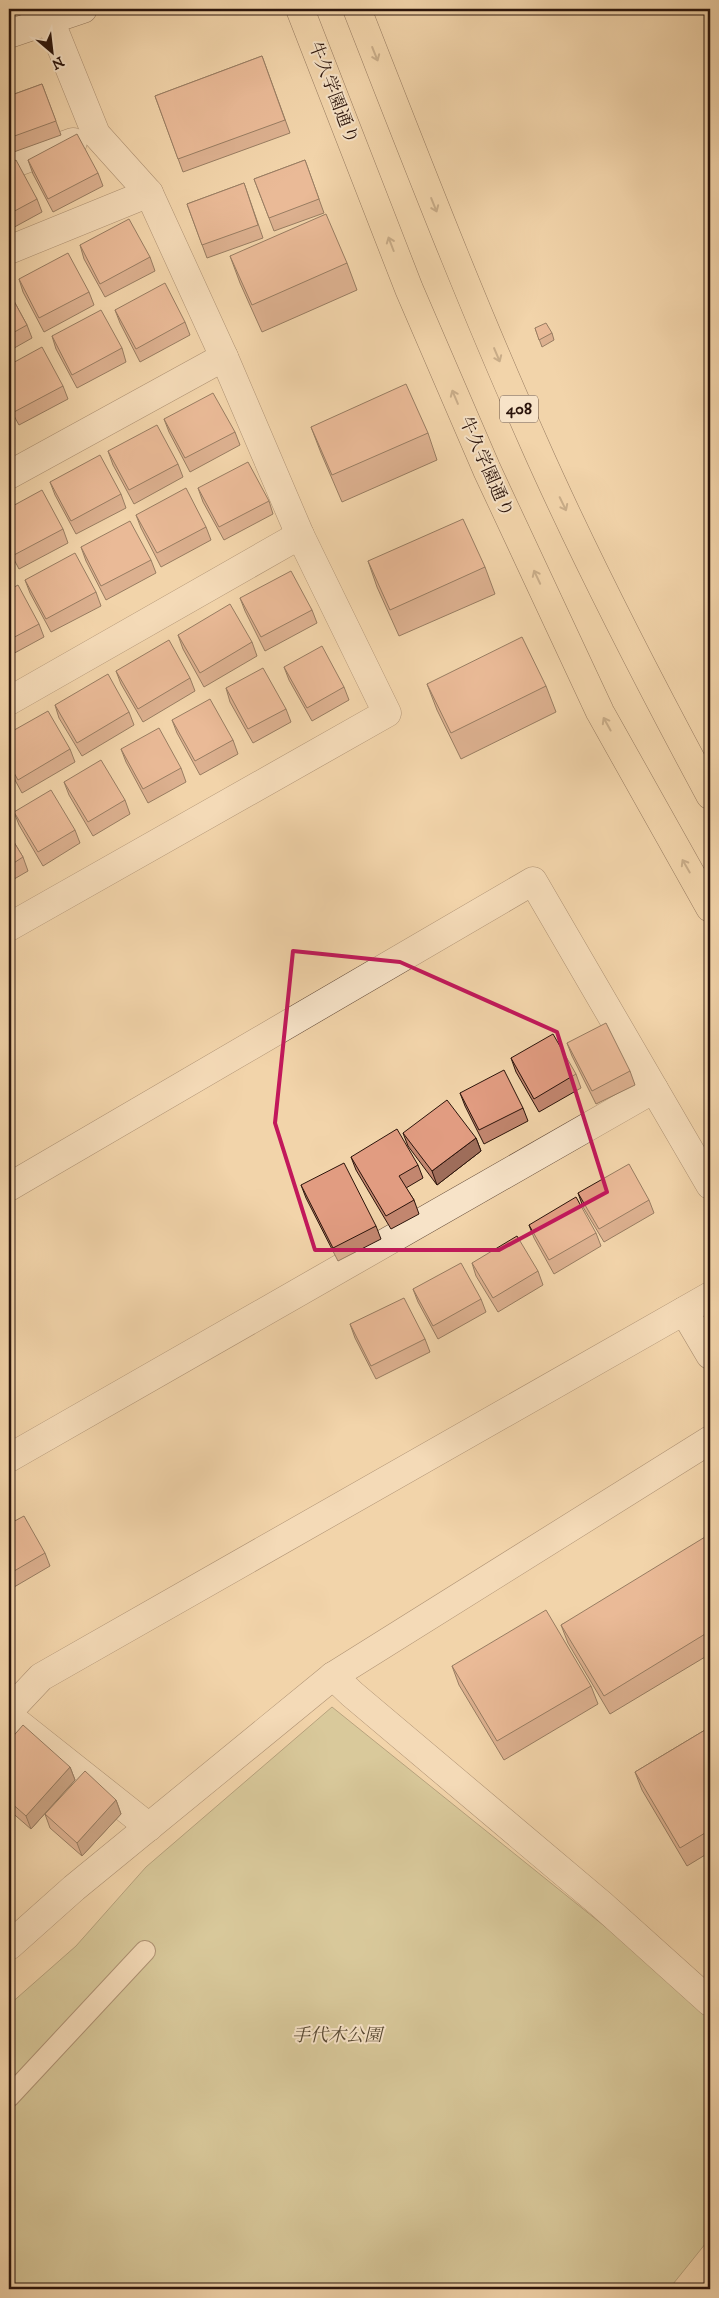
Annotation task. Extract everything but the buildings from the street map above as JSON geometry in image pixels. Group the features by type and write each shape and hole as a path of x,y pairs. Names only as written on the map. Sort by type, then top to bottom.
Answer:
{"highway":[{"name":"牛久学園通り","path":"300,9 409,289 487,470 600,712 710,908"},
{"name":"408","path":"357,9 434,205 534,443 638,662 710,795"}],"street":[{"path":"9,34 83,9"},
{"path":"9,927 387,713 300,535 224,357 149,193 96,134 50,20"},
{"path":"9,166 96,134"},
{"path":"9,250 149,193"},
{"path":"9,475 224,357"},
{"path":"9,701 300,535"},
{"path":"9,1187 533,881 710,1185"},
{"path":"9,1458 654,1089"},
{"path":"9,1711 41,1676 710,1296"},
{"path":"684,1311 710,1355"},
{"path":"9,1946 74,1888 333,1676 710,1440"},
{"path":"333,1676 601,1904 710,2002"},
{"path":"9,1716 150,1827"}],"lane":[{"path":"9,2097 145,1951"}],"highlighted area":[{"path":"293,951 400,962 557,1032 607,1192 499,1250 315,1250 275,1123"}],"green space":[{"name":"手代木公園","path":"332,1707 710,2011 710,2238 669,2289 9,2289 9,2005 76,1946 146,1867"}]}
